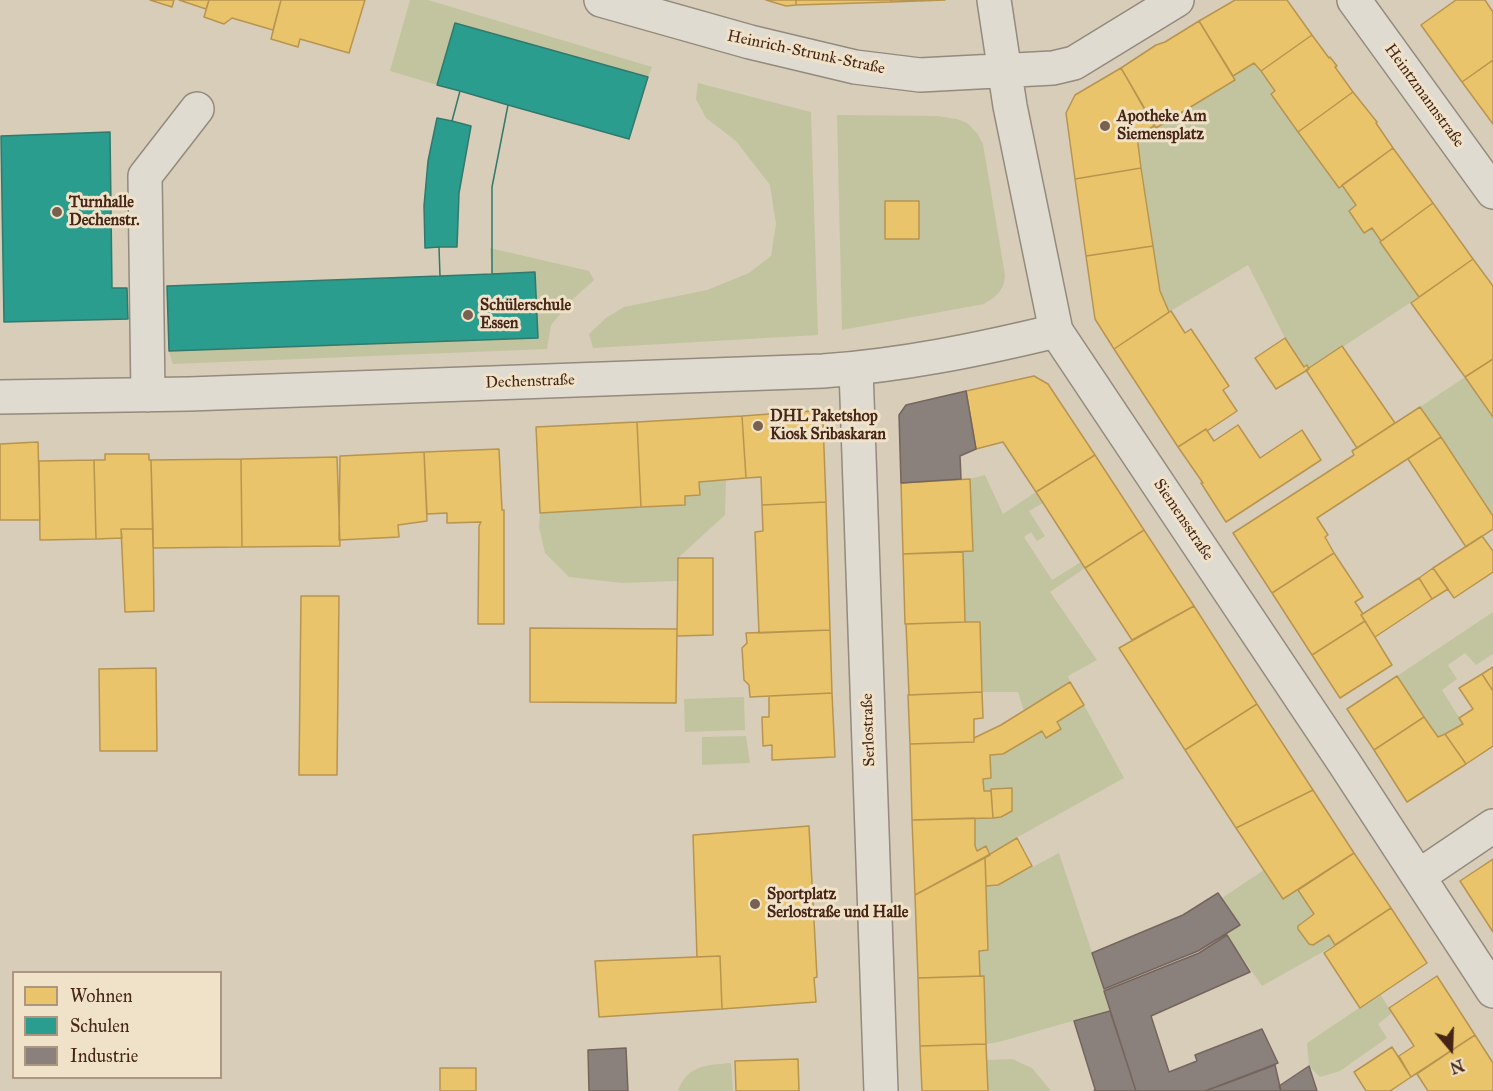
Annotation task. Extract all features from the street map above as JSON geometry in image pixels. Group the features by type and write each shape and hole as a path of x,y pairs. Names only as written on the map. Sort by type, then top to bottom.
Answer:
{"street":[{"name":"Heinrich-Strunk-Straße","path":"601,0 750,42 855,67 920,75 1053,68 1074,63 1177,0"},
{"name":"Siemensstraße","path":"994,0 1004,71 1056,331 1493,991"},
{"name":"Heintzmannstraße","path":"1354,0 1493,192"},
{"path":"148,395 145,176 197,109"},
{"name":"Dechenstraße","path":"0,398 148,395 856,369 951,356 1056,331"},
{"name":"Serlostraße","path":"856,369 881,1091"},
{"path":"1419,876 1493,826"}],"green space":[{"path":"410,0 428,0 652,67 648,77 456,23 437,85 390,71"},
{"path":"1254,63 1275,91 1271,95 1338,187 1342,185 1356,205 1349,211 1364,232 1372,228 1419,297 1309,369 1307,365 1304,367 1285,338 1248,265 1169,312 1160,291 1137,136 1154,126 1156,128 1235,81 1233,76"},
{"path":"698,83 811,112 818,335 593,348 589,334 606,318 624,307 707,290 749,273 771,256 776,224 770,185 736,141 706,118 696,99"},
{"path":"837,115 937,116 967,123 977,133 983,144 1005,275 1003,285 996,296 984,304 842,330"},
{"path":"490,248 589,271 594,280 573,299 551,325 547,349 173,364 169,351 537,338 535,272 492,274"},
{"path":"1465,377 1493,417 1493,516 1420,407"},
{"path":"985,475 1003,514 1036,492 1043,503 1029,511 1045,536 1037,541 1031,532 1024,537 1052,580 1081,562 1085,568 1050,592 1097,660 1068,676 1070,682 1024,711 1018,692 982,692 980,622 965,622 963,552 973,550 970,479"},
{"path":"726,480 725,515 678,558 678,581 622,583 569,577 545,553 539,527 540,513 685,505 685,496 700,495 699,482"},
{"path":"1493,612 1493,654 1476,665 1465,653 1448,665 1457,679 1442,690 1463,724 1438,737 1397,676"},
{"path":"744,697 745,730 685,732 684,699"},
{"path":"1084,705 1124,778 989,853 986,847 977,851 975,818 992,817 991,792 984,791 983,779 991,778 990,755 1042,731 1061,729 1057,722"},
{"path":"746,736 750,763 702,765 702,737"},
{"path":"1059,853 1111,1010 986,1044 984,976 980,976 979,951 988,950 986,886 999,885"},
{"path":"1264,870 1283,899 1298,890 1314,914 1298,926 1309,944 1313,945 1329,935 1335,945 1262,986 1226,934 1240,925 1222,898"},
{"path":"1380,994 1392,1013 1378,1024 1387,1038 1340,1071 1320,1077 1309,1066 1307,1043"},
{"path":"1012,1059 1032,1068 1051,1091 988,1091 986,1060"},
{"path":"731,1063 733,1091 678,1091 682,1082 692,1071 706,1066"}],"building: Wohnen":[{"path":"150,0 174,0 172,7"},
{"path":"179,0 209,0 206,9"},
{"path":"209,0 281,0 273,30 232,18 224,24 204,17"},
{"path":"281,0 365,0 349,53 300,39 298,47 271,39"},
{"path":"766,0 796,0 796,5 786,6"},
{"path":"796,0 891,0 891,2 796,5"},
{"path":"891,0 945,0 891,2"},
{"path":"1235,0 1287,0 1312,35 1261,71 1254,63 1233,76 1199,21"},
{"path":"1456,0 1485,0 1493,12 1493,60 1462,82 1421,25"},
{"path":"1199,21 1235,80 1156,128 1121,68"},
{"path":"1312,35 1337,66 1335,67 1353,92 1298,132 1271,94 1275,91 1261,71"},
{"path":"1493,60 1493,124 1462,82"},
{"path":"1121,68 1154,126 1137,136 1141,168 1075,179 1066,113 1075,95"},
{"path":"1353,92 1377,122 1393,148 1339,188 1298,132"},
{"path":"1393,148 1433,203 1381,241 1372,228 1364,233 1349,211 1356,205 1342,185"},
{"path":"1141,168 1153,246 1086,256 1075,179"},
{"path":"885,201 919,201 919,239 885,239"},
{"path":"1433,203 1473,259 1419,297 1380,242"},
{"path":"1153,246 1160,291 1169,312 1114,349 1095,319 1086,256"},
{"path":"1473,259 1493,286 1493,359 1465,377 1411,303"},
{"path":"1171,311 1185,333 1191,329 1229,386 1223,390 1237,411 1178,447 1114,349"},
{"path":"1285,338 1304,367 1307,365 1309,369 1276,389 1255,358"},
{"path":"1342,346 1395,423 1357,448 1306,370"},
{"path":"1493,359 1493,417 1465,377"},
{"path":"1034,376 1048,384 1095,455 1036,492 1003,442 976,449 966,391"},
{"path":"1420,407 1441,437 1317,518 1328,535 1325,537 1334,553 1272,593 1233,533 1354,455 1352,451"},
{"path":"811,411 823,422 826,502 762,505 761,477 746,478 742,416"},
{"path":"742,416 746,478 699,482 700,495 685,496 685,505 641,507 637,422"},
{"path":"637,422 641,507 540,513 536,427"},
{"path":"1238,425 1260,458 1302,430 1321,460 1226,522 1178,447 1206,429 1214,441"},
{"path":"1441,437 1493,516 1493,529 1466,547 1408,459"},
{"path":"38,442 40,520 0,520 0,444"},
{"path":"499,449 502,510 504,510 504,624 478,624 479,526 481,522 447,523 447,513 427,514 424,452"},
{"path":"424,452 427,521 398,525 399,537 339,540 340,456"},
{"path":"105,454 149,454 153,529 121,529 122,538 96,539 94,460 105,460"},
{"path":"1095,455 1144,530 1085,568 1036,492"},
{"path":"337,457 340,546 242,547 241,459"},
{"path":"241,459 242,547 153,548 151,460"},
{"path":"94,460 96,539 40,540 39,461"},
{"path":"970,479 973,551 903,554 901,483"},
{"path":"826,502 830,630 759,633 755,532 763,531 762,505"},
{"path":"121,529 153,529 154,611 125,612"},
{"path":"1144,530 1194,606 1132,640 1085,568"},
{"path":"1482,536 1493,551 1493,572 1454,598 1433,568"},
{"path":"963,552 965,622 905,624 903,554"},
{"path":"1334,553 1363,597 1355,602 1365,621 1312,655 1272,593"},
{"path":"678,558 713,558 713,635 677,636"},
{"path":"1433,568 1448,589 1432,599 1419,578"},
{"path":"1419,578 1432,599 1375,637 1361,615"},
{"path":"301,596 339,596 337,775 299,775"},
{"path":"1194,606 1257,704 1185,750 1119,648"},
{"path":"1365,621 1392,665 1340,698 1312,655"},
{"path":"980,622 982,692 909,695 906,624"},
{"path":"530,628 677,629 676,703 530,702"},
{"path":"830,630 832,693 750,697 749,685 744,680 742,648 747,643 746,633"},
{"path":"1493,667 1493,691 1482,674"},
{"path":"156,668 157,751 100,751 99,669"},
{"path":"1482,674 1493,691 1493,746 1466,764 1445,734 1463,724 1459,718 1473,709 1459,688"},
{"path":"1397,676 1424,717 1374,750 1347,709"},
{"path":"1070,682 1084,705 1057,722 1061,729 1046,738 1042,731 1003,754 990,755 991,778 983,779 984,791 991,791 993,818 912,820 910,744 974,742 974,738 1001,725"},
{"path":"982,692 983,718 974,719 974,742 910,744 908,695"},
{"path":"832,693 835,757 772,760 772,745 763,746 762,717 769,717 769,696"},
{"path":"1257,704 1313,790 1236,828 1185,750"},
{"path":"1424,717 1438,737 1445,734 1466,764 1407,802 1374,750"},
{"path":"1012,788 1012,811 1001,817 993,818 991,789"},
{"path":"1313,790 1354,853 1283,899 1236,828"},
{"path":"975,818 977,851 986,846 990,855 915,895 912,820"},
{"name":"Sportplatz Serlostraße und Halle","path":"809,826 817,977 814,978 816,1002 722,1009 720,956 697,957 693,835"},
{"path":"1017,838 1032,866 998,885 986,886 985,857"},
{"path":"1354,853 1391,908 1335,945 1329,935 1313,945 1309,944 1298,926 1314,914 1298,890"},
{"path":"985,857 988,950 979,951 980,976 918,978 915,895"},
{"path":"1493,859 1493,932 1460,881"},
{"path":"1391,908 1427,963 1360,1008 1324,953"},
{"path":"720,956 722,1009 599,1017 595,961"},
{"path":"984,976 986,1044 920,1046 918,978"},
{"path":"1437,976 1475,1035 1411,1077 1399,1056 1414,1046 1389,1008"},
{"path":"1475,1035 1493,1063 1493,1091 1428,1091 1417,1074"},
{"path":"986,1044 988,1091 922,1091 920,1046"},
{"path":"1392,1047 1411,1077 1390,1091 1366,1091 1354,1072"},
{"path":"798,1059 799,1091 736,1091 735,1061"},
{"path":"440,1068 476,1068 476,1091 440,1091"}],"building: Schulen":[{"path":"455,23 648,77 629,139 508,105 492,187 492,274 535,272 538,338 169,351 167,286 440,276 439,247 425,248 424,206 428,161 437,118 452,121 460,91 437,85"},
{"path":"460,91 508,105 492,187 492,274 440,276 439,247 457,247 459,193 471,126 452,121"},
{"name":"Turnhalle Dechenstr.","path":"110,132 112,288 127,288 128,319 4,322 1,136"}],"building: Industrie":[{"path":"966,391 976,449 960,456 961,479 901,483 899,415 906,405"},
{"path":"1218,893 1240,925 1198,951 1104,989 1092,953 1183,915"},
{"path":"1227,935 1250,972 1151,1016 1169,1072 1197,1061 1195,1055 1262,1029 1278,1063 1205,1091 1136,1091 1104,991 1199,953"},
{"path":"1110,1011 1136,1091 1094,1091 1074,1021"},
{"path":"626,1048 628,1091 589,1091 588,1050"},
{"path":"1275,1065 1281,1091 1205,1091 1230,1082"},
{"path":"1309,1066 1317,1091 1281,1091 1279,1086"}],"place":[{"name":"Apotheke Am Siemensplatz","path":"1105,126"},
{"name":"Turnhalle Dechenstr.","path":"57,212"},
{"name":"Schülerschule Essen","path":"468,315"},
{"name":"DHL Paketshop Kiosk Sribaskaran","path":"758,426"},
{"name":"Sportplatz Serlostraße und Halle","path":"755,904"}]}
